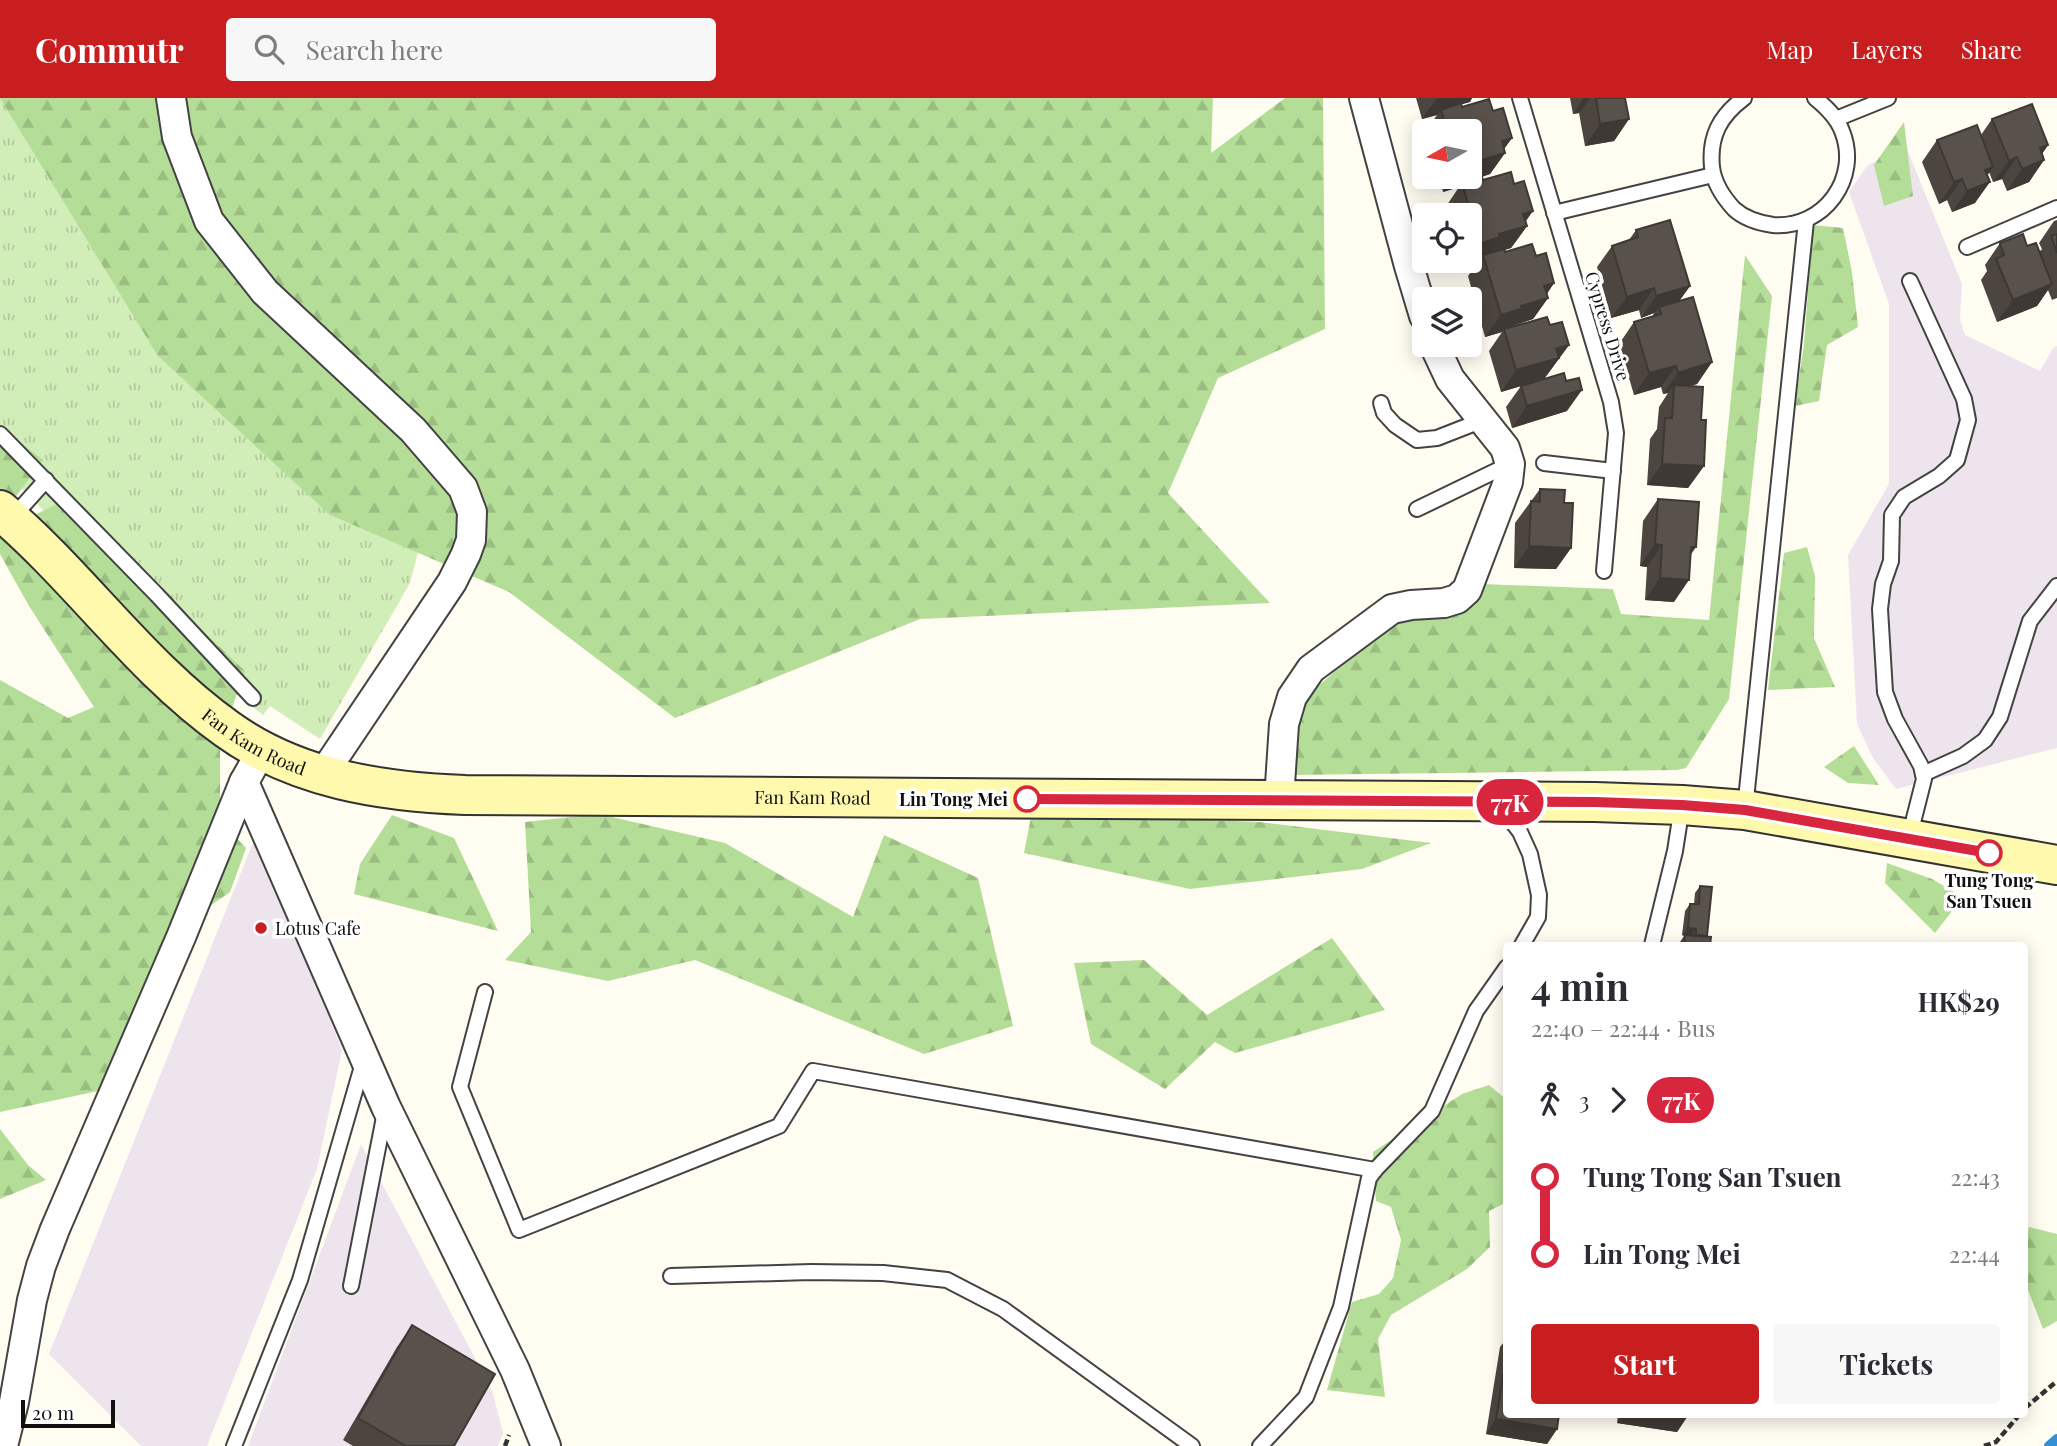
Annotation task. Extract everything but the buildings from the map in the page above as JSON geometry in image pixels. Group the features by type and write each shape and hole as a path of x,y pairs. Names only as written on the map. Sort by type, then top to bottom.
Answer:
{"main road":[{"name":"Fan Kam Road","path":"4,518 61,568 155,666 227,729 253,766 282,760 377,788 465,795 1595,802 1682,805 1745,810 2057,865"}],"street":[{"path":"171,98 177,137 209,221 265,292 428,446 463,488 472,512 471,540 456,575 323,774"},
{"path":"1364,98 1415,287"},
{"path":"1279,800 1284,724 1292,697 1311,669 1392,609 1457,599 1466,590 1508,482 1510,464 1505,448 1450,379 1440,357"},
{"path":"253,766 386,1107 515,1370 546,1446"},
{"path":"3,1446 14,1402 32,1300 46,1254 253,766"}],"lane":[{"name":"Cypress Drive","path":"1520,98 1611,402 1616,433 1604,571"},
{"path":"1743,98 1730,109 1716,129 1710,152 1713,175 1723,197 1740,214 1761,224 1785,226 1806,221 1824,209 1838,193 1846,173 1847,151 1842,131 1831,112 1815,98"},
{"path":"1836,119 1888,98"},
{"path":"1554,213 1713,175"},
{"path":"1967,247 2057,208"},
{"path":"1745,810 1806,221"},
{"path":"1908,839 1924,779 1922,766 1895,719 1885,692 1880,609 1883,584 1891,561 1892,514 1904,497 1939,476 1957,460 1968,420 1965,399 1910,281"},
{"path":"1381,403 1384,413 1395,425 1418,440 1437,438 1483,420"},
{"path":"0,434 253,698"},
{"path":"1544,463 1614,471"},
{"path":"1417,509 1510,464"},
{"path":"4,518 46,480"},
{"path":"1923,774 1963,756 1985,740 2000,717 2030,621 2057,586"},
{"path":"1497,802 1520,832 1530,854 1539,895 1538,917 1524,942"},
{"path":"1654,942 1675,851 1682,805"},
{"path":"1260,1446 1306,1397 1341,1307 1368,1178 1432,1111 1476,1011 1503,973"},
{"path":"485,992 460,1087 519,1230 779,1126 813,1071 1375,1170"},
{"path":"234,1446 300,1280 365,1056"},
{"path":"351,1286 386,1107"},
{"path":"671,1276 883,1273 947,1280 1003,1309 1192,1446"}],"path":[{"path":"2028,1405 2057,1381"},
{"path":"1984,1446 1996,1442 2017,1418"}],"shaded area":[{"path":"1905,144 1962,284 1960,319 1965,335 2040,371 2053,348 2057,346 2057,748 1896,789 1873,758 1857,724 1848,555 1889,484 1889,304 1849,192 1867,166"},
{"path":"258,830 342,1050 317,1169 207,1446 141,1446 49,1354"},
{"path":"361,1144 492,1390 503,1433 498,1446 248,1446"}],"green space":[{"path":"0,98 425,525 410,583 320,739 270,706 263,715 228,687 160,627 0,466"},
{"path":"0,98 1213,98 1211,153 1285,98 1323,98 1325,329 1218,378 1168,493 1270,603 920,619 675,718 509,592 330,515 158,356"},
{"path":"1904,122 1913,196 1884,206 1874,165"},
{"path":"1813,225 1843,228 1852,272 1858,327 1827,345 1819,401 1795,406 1804,344"},
{"path":"1745,255 1772,296 1729,699 1686,768 1289,775 1296,722 1314,690 1355,653 1395,623 1440,616 1482,584 1613,589 1621,614 1709,620"},
{"path":"0,427 43,460 0,518"},
{"path":"65,500 245,671 220,742 220,821 246,848 230,892 187,922 145,985 98,1091 0,1112 0,680 68,718 94,707 29,606 0,554 0,532"},
{"path":"1807,547 1815,576 1814,638 1835,687 1768,690 1784,553"},
{"path":"1854,746 1879,785 1848,783 1824,767"},
{"path":"599,814 725,843 853,917 884,835 978,878 1013,1026 924,1054 695,960 608,981 505,960 531,932 525,822"},
{"path":"392,815 454,838 498,931 354,894 360,864"},
{"path":"1084,815 1259,822 1431,843 1362,869 1190,889 1024,853 1031,817"},
{"path":"1887,863 1932,879 1963,897 1935,933 1885,883"},
{"path":"1332,938 1385,1010 1235,1053 1215,1042 1165,1089 1091,1044 1074,963 1144,960 1207,1015"},
{"path":"1489,1085 1503,1097 1503,1204 1489,1211 1490,1247 1467,1269 1391,1315 1378,1339 1385,1397 1327,1390 1352,1302 1379,1294 1393,1278 1401,1240 1391,1207 1376,1201 1373,1152 1462,1094"},
{"path":"0,1129 28,1165 46,1180 0,1199"},
{"path":"2029,1227 2057,1234 2057,1321 2043,1329 2028,1290"}],"waterway":[{"path":"2049,1446 2057,1439"}],"bus line":[{"name":"77K","path":"1027,799 1595,802 1682,805 1745,810 1989,853"}],"place":[{"name":"Lin Tong Mei","path":"1027,799"},
{"name":"Tung Tong San Tsuen","path":"1989,853"},
{"name":"Lotus Cafe","path":"261,928"}]}
